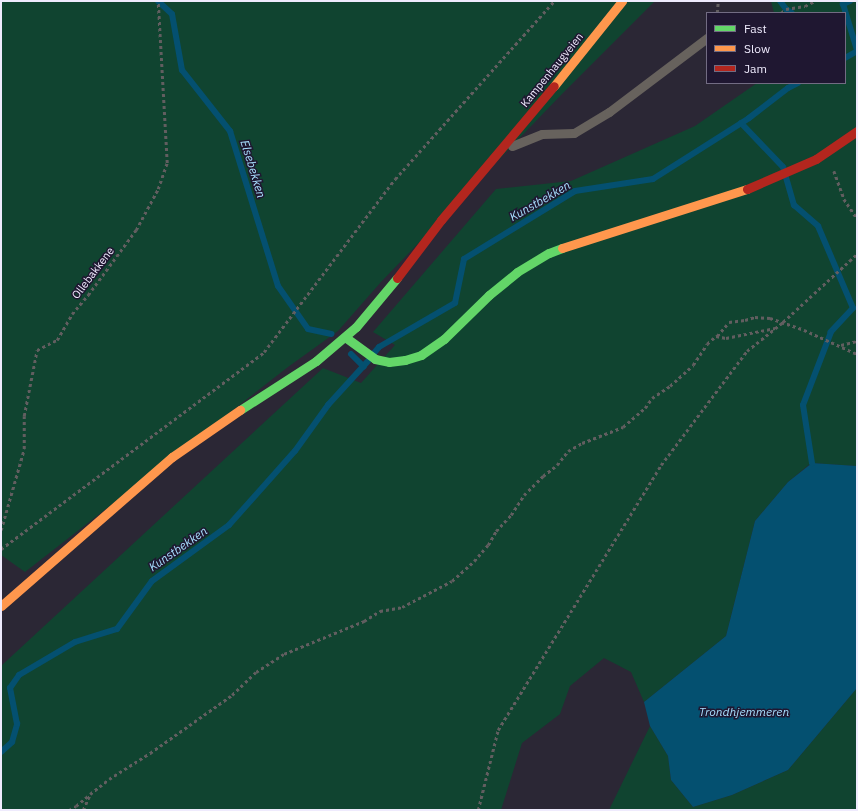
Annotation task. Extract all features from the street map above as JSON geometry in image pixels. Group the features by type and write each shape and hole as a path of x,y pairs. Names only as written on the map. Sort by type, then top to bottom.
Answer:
{"street":[{"name":"Kampenhaugveien","path":"1,606 172,457 209,430 316,361 345,337 376,304 441,220 498,152 528,120 622,1"},
{"path":"345,337 375,359 389,362 405,360 421,354 444,339 489,295 517,272 549,253 575,243 700,205 792,172 857,132"}],"lane":[{"path":"498,152 542,134 574,133 609,112 706,39"}],"path":[{"name":"Ollebakkene","path":"1,530 24,449 24,416 37,350 58,340 72,314 88,295 136,230 158,189 167,163 158,1"},
{"path":"1,549 264,352 395,179 554,1"},
{"path":"717,12 718,1"},
{"path":"782,12 786,9 805,6 815,1"},
{"path":"830,150 838,185 844,200 857,218"},
{"path":"478,810 498,730 657,472 747,351 783,322 857,254"},
{"path":"68,810 76,806 90,794 232,694 256,672 284,654 364,621 380,611 402,607 452,581 474,562 488,545 496,531 511,515 524,495 556,465 568,451 582,443 623,426 645,408 652,398 670,386 693,365 707,344 729,322 755,317 770,318 783,322 857,354"},
{"path":"716,336 726,338 776,328"},
{"path":"840,346 857,341"},
{"path":"83,810 90,794"}],"green space":[{"path":"1,1 655,1 562,94 381,282 338,331 288,367 25,572 1,555"},
{"path":"771,1 857,1 857,466 811,463 788,482 755,521 726,636 644,702 631,672 604,658 570,686 560,714 522,743 501,810 1,810 1,666 323,368 361,383 395,345 373,332 496,189 571,181 695,126 756,84 846,84 846,12 774,12"},
{"path":"857,688 857,810 609,810 650,726 668,756 671,780 693,807 732,795 788,770"}],"water":[{"name":"Trondhjemmeren","path":"812,463 857,466 857,688 788,770 732,795 693,807 671,780 668,756 650,726 644,702 726,636 755,521 788,482"}],"waterway":[{"name":"Elsebekken","path":"158,1 172,14 182,70 230,131 278,286 308,329 331,334"},
{"name":"Kunstbekken","path":"780,1 790,12"},
{"path":"845,12 843,4 850,1"},
{"path":"846,14 857,50"},
{"path":"846,57 857,51"},
{"name":"Kunstbekken","path":"374,353 379,347 455,303 464,259 575,191 653,179 749,118 788,88 796,84"},
{"path":"741,123 783,167 794,205 818,226 853,308 831,332 803,405 812,463"},
{"name":"Elsebekken","path":"351,354 364,367"},
{"name":"Kunstbekken","path":"1,752 12,742 17,724 10,688 19,675 75,642 117,629 152,581 229,525 295,451 328,405 368,361"}],"traffic: fast":[{"path":"345,337 375,359 389,362 405,360 421,355 444,339 489,295 517,272 549,253 562,248"},
{"path":"240,410 316,361 356,327 397,278"}],"traffic: slow":[{"path":"554,86 622,1"},
{"path":"562,248 747,189"},
{"path":"1,606 172,457 240,410"}],"traffic: jam":[{"path":"397,278 441,220 554,86"},
{"path":"747,189 816,159 857,131"}]}
